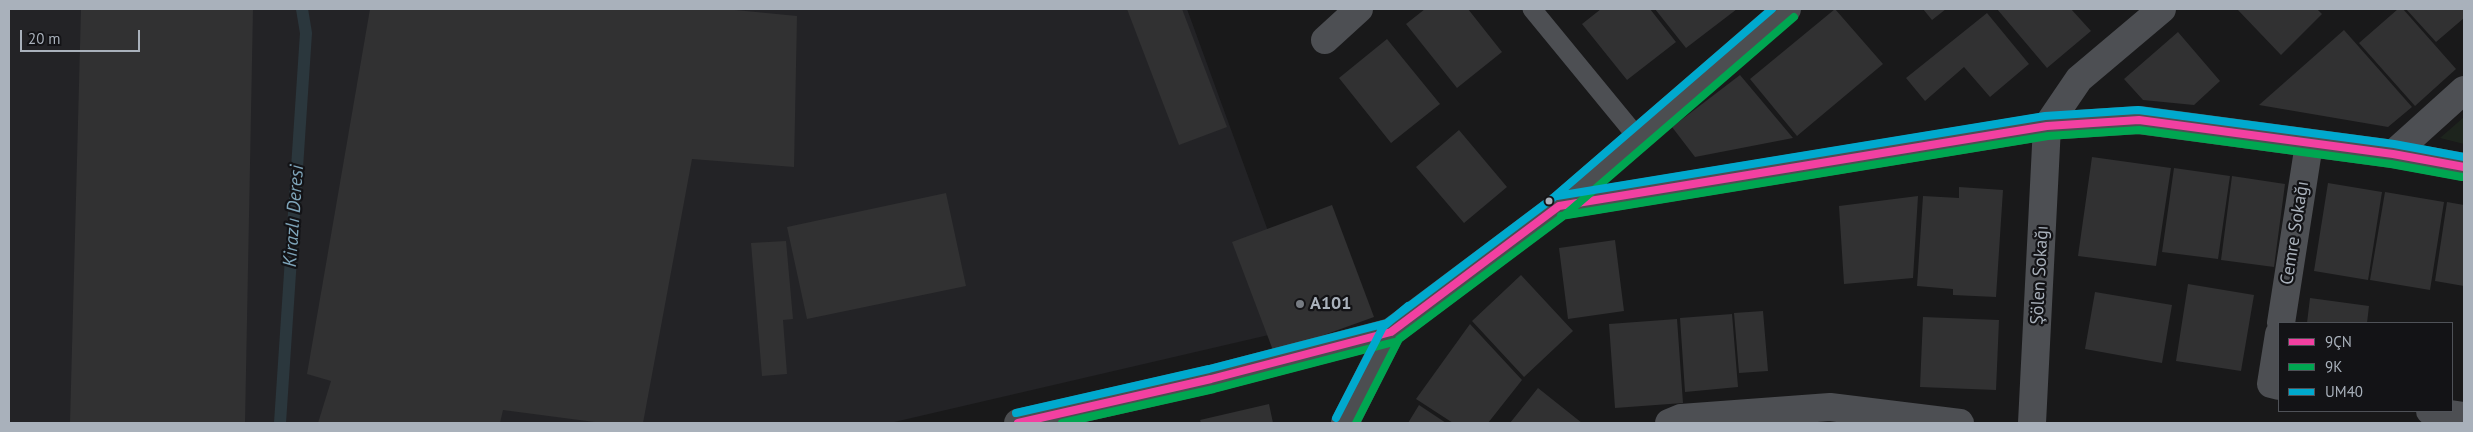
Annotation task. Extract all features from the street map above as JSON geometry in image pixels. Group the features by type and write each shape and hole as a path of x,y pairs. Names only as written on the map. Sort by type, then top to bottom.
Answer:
{"main road":[{"path":"1018,423 1211,379 1391,332 1560,206 1786,9"},
{"path":"1345,423 1391,332"}],"street":[{"path":"1325,40 1359,9"},
{"path":"2047,126 2079,78 2162,9"},
{"path":"2393,154 2464,90"},
{"path":"1560,206 2047,126 2140,120 2393,154 2464,167"},
{"name":"Şölen Sokağı","path":"2032,423 2047,126"},
{"name":"Cemre Sokağı","path":"2281,322 2309,144"},
{"path":"2278,340 2271,384 2278,386"},
{"path":"1669,423 1680,418 1830,407 1960,423"},
{"path":"2437,412 2464,416"}],"lane":[{"path":"1532,9 1638,138"}],"shaded area":[{"path":"9,9 1187,9 1303,327 890,423 9,423"},
{"path":"2464,117 2464,144 2440,138"}],"building":[{"path":"81,9 253,9 245,423 70,423"},
{"path":"370,9 725,9 797,16 794,167 692,159 643,423 602,423 503,410 500,423 318,423 331,381 307,374"},
{"path":"1127,9 1182,9 1227,127 1179,145"},
{"path":"1425,9 1468,9 1502,52 1457,88 1406,24"},
{"path":"1601,9 1650,9 1676,42 1627,80 1582,24"},
{"path":"1655,9 1737,9 1686,48"},
{"path":"1835,9 1883,64 1797,136 1750,79"},
{"path":"1923,9 1946,9 1932,20"},
{"path":"1997,9 2071,9 2091,31 2047,68"},
{"path":"2237,9 2317,9 2322,14 2281,55"},
{"path":"2398,9 2403,9 2456,69 2415,106 2359,43"},
{"path":"2406,9 2464,9 2464,18 2436,42"},
{"path":"1987,13 2029,64 1990,97 1964,67 1925,101 1906,78"},
{"path":"2344,30 2412,107 2388,127 2259,105"},
{"path":"2178,32 2220,81 2194,105 2143,100 2124,79"},
{"path":"1387,39 1440,104 1391,143 1339,78"},
{"path":"1740,75 1793,138 1695,157 1672,127"},
{"path":"1459,130 1507,187 1464,223 1416,167"},
{"path":"2092,157 2171,168 2156,266 2078,256"},
{"path":"2174,168 2230,176 2218,259 2162,252"},
{"path":"2232,176 2285,184 2274,267 2221,260"},
{"path":"2328,183 2382,192 2368,280 2314,271"},
{"path":"1959,187 2003,190 1996,297 1953,295 1953,289 1917,286 1923,196 1959,198"},
{"path":"2385,192 2444,202 2430,290 2370,280"},
{"path":"946,193 966,286 807,319 787,227"},
{"path":"1918,196 1913,278 1844,284 1839,206"},
{"path":"2447,202 2464,205 2464,286 2435,281"},
{"path":"1332,205 1374,317 1274,353 1232,242"},
{"path":"1615,240 1624,311 1568,319 1559,248"},
{"path":"786,241 793,319 783,320 787,374 762,376 751,243"},
{"path":"1521,275 1573,331 1524,377 1472,321"},
{"path":"2188,284 2254,295 2241,371 2176,361"},
{"path":"2095,292 2172,305 2162,363 2085,349"},
{"path":"2310,298 2369,306 2367,322 2307,322"},
{"path":"1763,311 1768,371 1739,373 1734,313"},
{"path":"1732,314 1738,387 1685,392 1680,318"},
{"path":"1923,317 1999,320 1996,390 1920,387"},
{"path":"1677,319 1683,403 1615,408 1609,324"},
{"path":"1470,324 1522,380 1488,423 1453,423 1416,399"},
{"path":"1538,388 1582,423 1510,423"},
{"path":"1269,404 1273,423 1201,423 1200,420"},
{"path":"1419,405 1446,423 1408,423"}],"waterway":[{"name":"Kirazlı Deresi","path":"280,423 306,33 302,9"}],"transit line":[{"name":"UM40","path":"1016,413 1209,369 1387,323 1553,198 1772,9"},
{"name":"9K","path":"1356,423 1399,339 1566,214 1794,17"},
{"name":"UM40","path":"1557,196 2045,116 2138,110 2394,144 2464,157"},
{"name":"9ÇN","path":"1018,423 1211,379 1391,332 1559,206 2047,126 2139,120 2393,154 2464,167"},
{"name":"9K","path":"1561,216 2048,136 2139,130 2391,164 2462,177"},
{"name":"UM40","path":"1336,418 1383,327 1408,306"},
{"name":"9K","path":"1062,423 1214,389 1394,342"}],"place":[{"name":"A101","path":"1300,304"}]}
